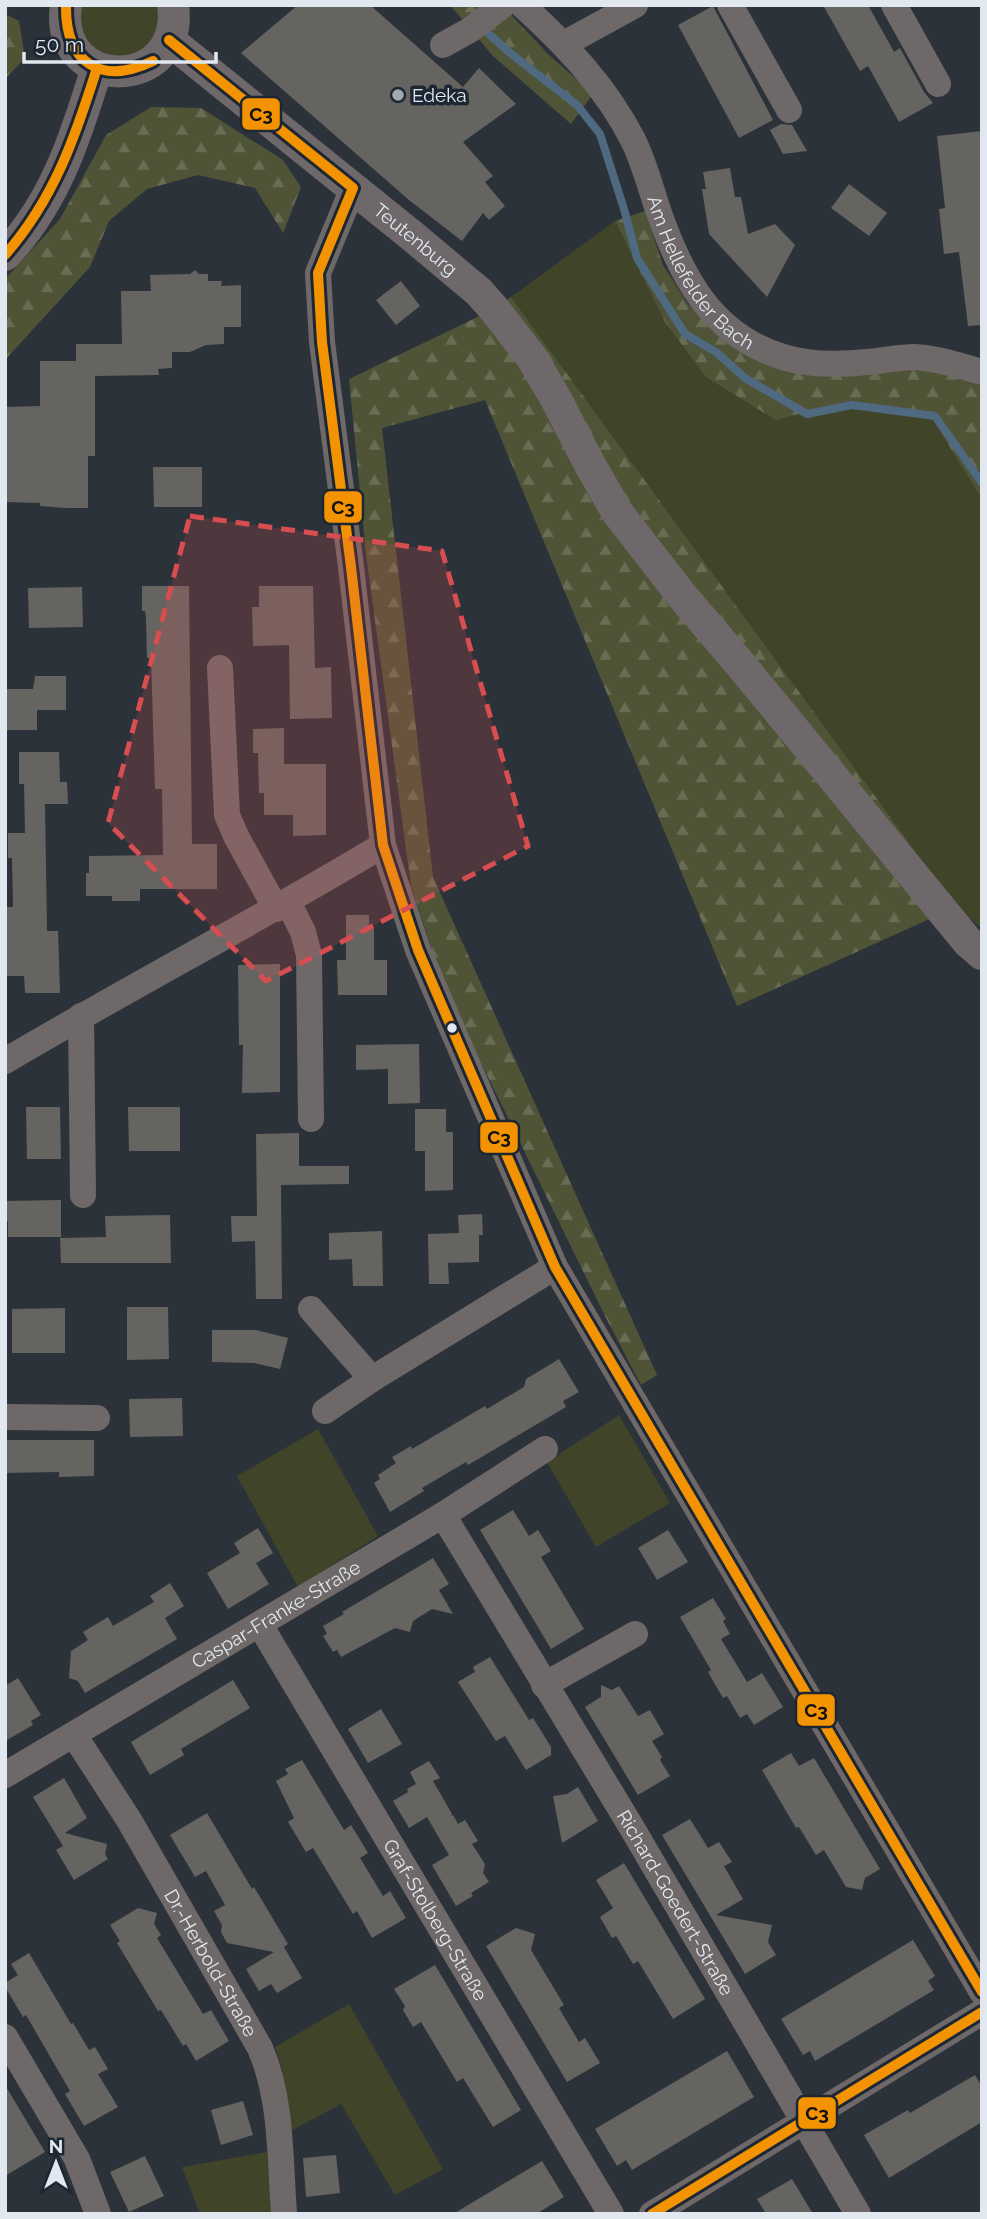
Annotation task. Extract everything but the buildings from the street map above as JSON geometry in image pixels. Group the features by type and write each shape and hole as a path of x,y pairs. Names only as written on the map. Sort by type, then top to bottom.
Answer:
{"main road":[{"path":"66,5 64,18 70,43 86,62 111,72 125,73 138,69 161,54 173,29 173,5"},
{"name":"Teutenburg","path":"169,40 479,292 532,358 623,519 683,597 968,942 982,954"},
{"path":"5,255 31,224 64,166 97,68"}],"street":[{"path":"443,45 470,30 503,5"},
{"name":"Am Hellefelder Bach","path":"522,5 564,44 596,81 633,141 680,267 713,315 750,344 784,357 831,365 912,357 982,372"},
{"path":"564,44 635,5"},
{"path":"730,5 789,110"},
{"path":"894,5 938,84"},
{"path":"354,188 318,273 327,389 351,567 383,845 423,961 555,1267 982,1992"},
{"path":"220,668 227,815 236,836 282,906 303,932 309,955 311,1119"},
{"path":"5,1061 81,1016 282,906 383,845"},
{"path":"81,1016 83,1195"},
{"path":"325,1411 372,1379 555,1267"},
{"path":"311,1309 372,1379"},
{"path":"5,1417 97,1418"},
{"name":"Caspar-Franke-Straße","path":"5,1775 443,1515 545,1449"},
{"name":"Richard-Goedert-Straße","path":"443,1515 646,1852 858,2214"},
{"name":"Graf-Stolberg-Straße","path":"260,1625 611,2214"},
{"path":"544,1685 635,1634"},
{"name":"Dr.-Herbold-Straße","path":"74,1735 129,1820 260,2048 270,2071 284,2214"},
{"path":"652,2214 982,2012"},
{"path":"5,2037 77,2159 98,2214"}],"highlighted area":[{"path":"190,516 442,551 528,846 266,981 108,823"}],"green space":[{"path":"80,5 159,5 161,18 150,44 133,56 119,58 95,50 80,30"},
{"path":"450,5 502,5 549,55 593,94 571,124 493,56"},
{"path":"5,14 19,21 25,58 5,79"},
{"path":"151,107 201,108 283,160 301,187 283,233 255,188 198,175 147,189 109,221 90,267 5,360 5,279 60,219 106,135"},
{"path":"645,211 663,265 687,303 708,325 740,349 926,364 982,379 982,499 928,412 851,401 776,420 706,377 665,322 615,221"},
{"path":"615,221 665,322 776,420 851,401 929,412 982,499 982,929 956,907 511,297"},
{"path":"511,297 956,907 737,1006 485,400 382,428 433,877 657,1375 641,1385 462,1024 433,953 411,886 366,554 349,379 494,309"},
{"path":"619,1415 670,1503 596,1547 547,1462"},
{"path":"318,1429 378,1536 298,1587 237,1476"},
{"path":"349,2004 443,2169 395,2195 341,2104 287,2133 282,2069 275,2047"},
{"path":"267,2152 272,2214 200,2214 182,2167"}],"waterway":[{"path":"488,33 577,105 600,134 637,258 685,334 716,352 745,378 807,414 852,405 935,416 982,483"}],"transit line":[{"name":"C3","path":"66,5 67,25 72,42 79,55 90,64 102,70 117,71 153,61"},
{"name":"C3","path":"169,40 353,188"},
{"name":"C3","path":"5,255 50,190 71,143 97,68"},
{"name":"C3","path":"353,188 318,273 322,342 383,845 418,950 555,1267 982,1992"},
{"name":"C3","path":"652,2214 982,2012"}],"place":[{"name":"Edeka","path":"398,95"}]}
